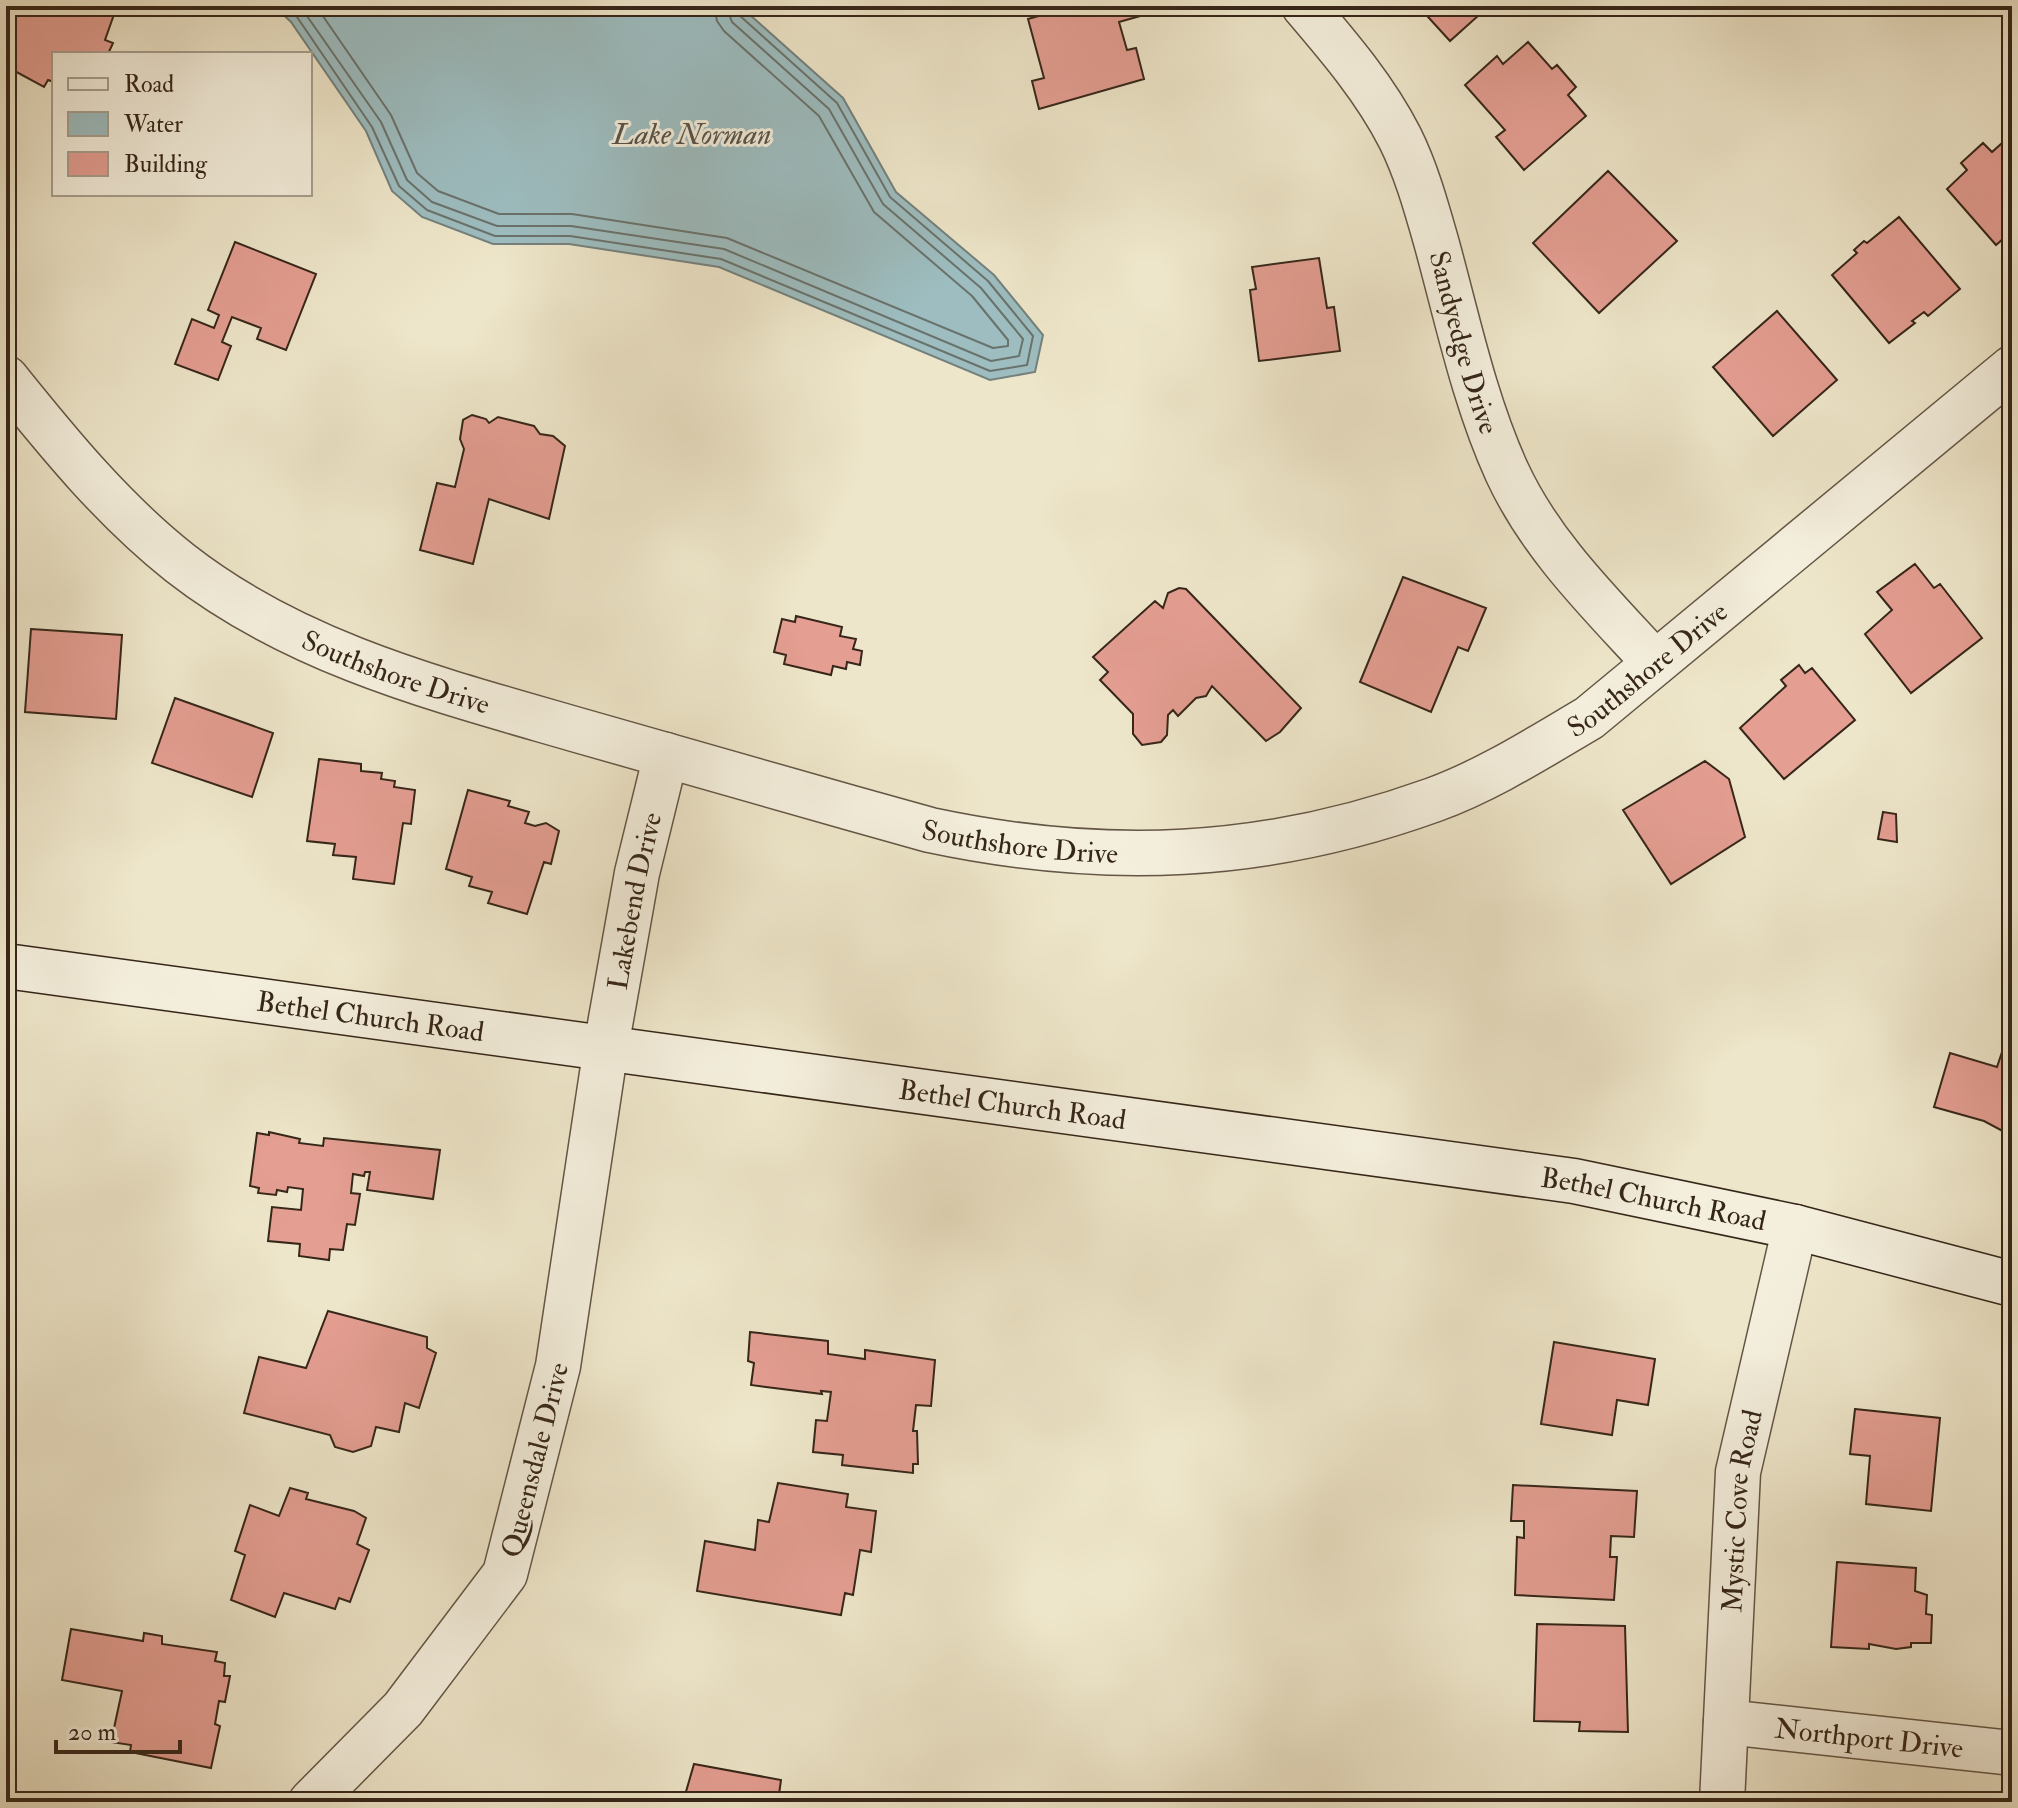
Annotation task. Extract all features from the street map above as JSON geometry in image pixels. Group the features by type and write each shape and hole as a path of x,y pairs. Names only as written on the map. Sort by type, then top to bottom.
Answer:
{"street":[{"name":"Sandyedge Drive","path":"1304,6 1346,56 1401,139 1422,193 1487,422 1507,473 1529,514 1563,561 1655,663"},
{"name":"Southshore Drive","path":"6,378 88,476 134,524 182,564 291,634 449,693 930,830 1005,846 1076,853 1165,855 1260,847 1350,825 1434,799 1511,764 1589,718 2012,368"},
{"name":"Lakebend Drive","path":"606,1047 637,873 666,755"},
{"name":"Bethel Church Road","path":"6,966 1558,1179 1795,1227 2012,1284"},
{"name":"Queensdale Drive","path":"311,1802 403,1709 505,1574 558,1366 606,1047"},
{"name":"Mystic Cove Road","path":"1722,1802 1738,1472 1795,1227"},
{"name":"Northport Drive","path":"1726,1722 2012,1753"}],"water":[{"name":"Lake Norman","path":"274,6 740,6 843,98 896,192 994,275 1043,335 1035,372 990,380 719,267 569,244 493,244 422,217 392,191 366,131 291,22"}],"building":[{"path":"6,6 72,6 89,12 91,6 117,6 105,40 113,43 109,52 52,52 52,81 48,80 44,87 11,69 7,78 15,82 6,100"},
{"path":"1074,6 1157,6 1158,11 1119,22 1127,50 1136,48 1144,79 1039,109 1032,81 1044,78 1028,19"},
{"path":"1418,6 1489,6 1450,41"},
{"path":"1528,42 1552,69 1557,65 1576,87 1568,95 1586,116 1524,170 1496,137 1505,130 1465,85 1497,56 1503,64"},
{"path":"2012,134 2012,231 1996,245 1947,189 1967,170 1961,163 1983,143 1992,152"},
{"path":"1608,171 1677,241 1599,313 1533,243"},
{"path":"1899,217 1960,289 1928,316 1924,312 1912,321 1915,323 1889,343 1832,275 1857,253 1854,250 1864,241 1867,243"},
{"path":"235,242 316,274 286,350 257,339 261,328 232,317 222,342 231,346 218,380 175,364 192,319 214,328 219,315 208,310"},
{"path":"1319,258 1327,308 1334,307 1340,351 1259,361 1250,290 1256,289 1252,267"},
{"path":"1777,311 1837,380 1773,436 1713,367"},
{"path":"472,415 489,423 498,417 534,426 540,434 553,436 565,446 549,519 489,499 473,564 420,550 437,483 455,487 464,449 460,439 463,420"},
{"path":"1915,564 1934,588 1940,584 1982,638 1911,693 1865,634 1892,610 1877,592"},
{"path":"1403,577 1486,608 1468,651 1458,647 1431,712 1360,682"},
{"path":"1179,588 1186,589 1301,708 1280,732 1266,741 1212,686 1206,696 1196,698 1178,716 1173,710 1168,715 1167,735 1161,742 1142,745 1133,734 1133,714 1100,680 1108,672 1093,657 1155,601 1163,608 1168,593"},
{"path":"796,616 842,627 840,636 856,639 853,649 862,651 860,665 847,662 846,669 833,666 831,675 784,664 786,655 774,652 782,619 795,622"},
{"path":"31,629 122,635 116,719 25,712"},
{"path":"1799,665 1805,673 1812,668 1855,720 1784,779 1740,728 1786,686 1781,680"},
{"path":"175,698 273,733 252,797 152,763"},
{"path":"319,759 361,764 361,771 382,773 381,779 395,781 394,787 415,790 411,824 403,823 394,884 353,879 356,857 333,855 335,844 307,841"},
{"path":"1705,761 1729,779 1745,837 1671,884 1623,810"},
{"path":"468,790 510,801 508,806 529,812 525,823 535,826 546,823 559,831 551,864 544,862 527,914 488,903 492,892 469,886 472,877 446,869"},
{"path":"1883,812 1896,814 1897,842 1878,839"},
{"path":"2003,1049 2012,1052 2012,1136 1984,1121 1934,1107 1950,1053 1997,1067"},
{"path":"269,1132 300,1139 299,1143 323,1146 324,1138 440,1150 433,1199 367,1190 370,1172 365,1172 364,1176 353,1174 351,1193 360,1194 355,1225 347,1224 343,1250 330,1249 329,1260 299,1256 300,1244 268,1241 272,1207 301,1210 303,1189 288,1187 287,1192 277,1190 276,1195 258,1193 259,1188 250,1186 257,1133 269,1135"},
{"path":"328,1311 427,1337 427,1348 436,1353 419,1408 405,1403 399,1432 376,1427 371,1446 353,1452 335,1447 330,1435 244,1413 259,1357 306,1368"},
{"path":"750,1332 828,1341 828,1354 865,1359 865,1350 935,1360 931,1406 916,1405 913,1431 917,1431 918,1464 913,1464 913,1473 842,1465 843,1455 813,1452 816,1420 827,1421 831,1392 821,1391 822,1394 751,1385 754,1363 748,1361"},
{"path":"1554,1342 1655,1359 1648,1405 1617,1400 1612,1435 1541,1424"},
{"path":"1855,1409 1940,1418 1931,1511 1866,1504 1870,1456 1850,1454"},
{"path":"778,1483 848,1494 846,1507 876,1511 871,1552 860,1550 853,1595 845,1593 841,1615 697,1591 705,1541 755,1550 758,1520 769,1522"},
{"path":"1513,1485 1637,1491 1634,1537 1611,1536 1610,1557 1617,1557 1614,1600 1515,1595 1517,1537 1524,1538 1524,1521 1511,1521"},
{"path":"290,1488 308,1493 306,1499 354,1511 366,1518 357,1544 369,1550 350,1602 339,1598 335,1609 284,1593 275,1617 231,1600 245,1555 235,1551 250,1505 279,1516"},
{"path":"1837,1562 1916,1568 1915,1591 1927,1595 1926,1614 1932,1615 1931,1643 1911,1643 1911,1647 1896,1649 1869,1644 1869,1649 1831,1647"},
{"path":"1537,1624 1625,1626 1628,1732 1579,1731 1580,1722 1534,1721"},
{"path":"71,1629 143,1641 144,1633 162,1636 162,1644 217,1652 215,1661 225,1663 224,1676 230,1676 225,1702 219,1701 215,1724 220,1726 211,1768 130,1752 131,1745 111,1742 122,1691 62,1680"},
{"path":"694,1764 781,1780 778,1802 683,1802"}]}
